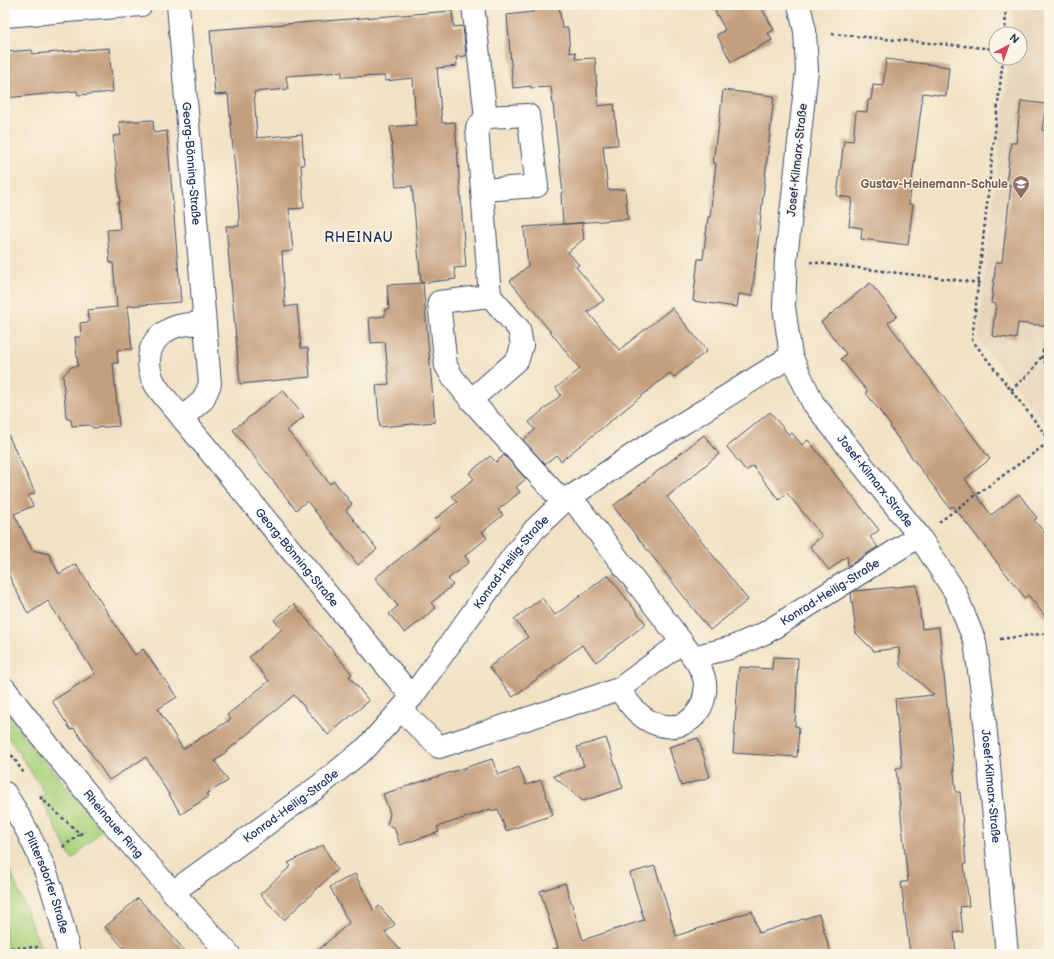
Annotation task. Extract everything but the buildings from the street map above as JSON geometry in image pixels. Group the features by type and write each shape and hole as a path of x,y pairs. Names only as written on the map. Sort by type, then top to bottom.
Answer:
{"street":[{"path":"5,16 141,5"},
{"name":"Georg-Bönning-Straße","path":"178,5 210,384 203,400 182,418"},
{"path":"471,400 518,359 522,345 519,329 490,296 477,128 486,117 473,5"},
{"name":"Josef-Kilmarx-Straße","path":"799,5 805,31 807,70 786,259 784,307 791,356 813,402 920,536 955,592 974,642 982,692 1007,954"},
{"path":"482,190 537,186 528,115 486,117"},
{"path":"490,296 439,302 446,366 453,378 471,400 566,499 687,650 703,674 706,696 699,712 684,724 665,726 645,719 629,704 619,689"},
{"name":"Georg-Bönning-Straße","path":"204,323 181,325 164,332 151,345 148,364 155,384 407,704"},
{"name":"Konrad-Heilig-Straße","path":"173,892 319,786 367,747 407,704 513,556 566,499 637,452 791,356"},
{"name":"Konrad-Heilig-Straße","path":"407,704 439,747 619,689 687,650 730,648 765,633 920,536"},
{"name":"Rheinauer Ring","path":"5,689 36,731 108,817 229,954"},
{"name":"Plittersdorfer Straße","path":"5,793 11,816 47,872 60,912 69,950"}],"path":[{"path":"1005,26 1006,5"},
{"path":"805,31 988,48"},
{"path":"1002,66 980,283 972,340 1049,439"},
{"path":"786,259 980,283"},
{"path":"1011,390 1031,372 1042,356 1048,326"},
{"path":"1042,356 1049,371"},
{"path":"920,536 1049,442"},
{"path":"974,642 1049,633"},
{"path":"5,745 27,778"},
{"path":"35,790 40,797 80,834"},
{"path":"65,846 80,834 108,817"},
{"path":"5,948 69,950"}],"shaded area":[{"name":"Gustav-Heinemann-Schule","path":"1014,5 1049,5 1049,428 978,340 1008,66 1028,66 1028,26 1012,26"}],"green space":[{"path":"5,709 23,736 103,829 72,860 40,797 45,793 5,732"},
{"path":"5,857 43,954 5,954"}],"place":[{"name":"Gustav-Heinemann-Schule","path":"1021,199"}],"district":[{"name":"RHEINAU","path":"359,237"}]}
